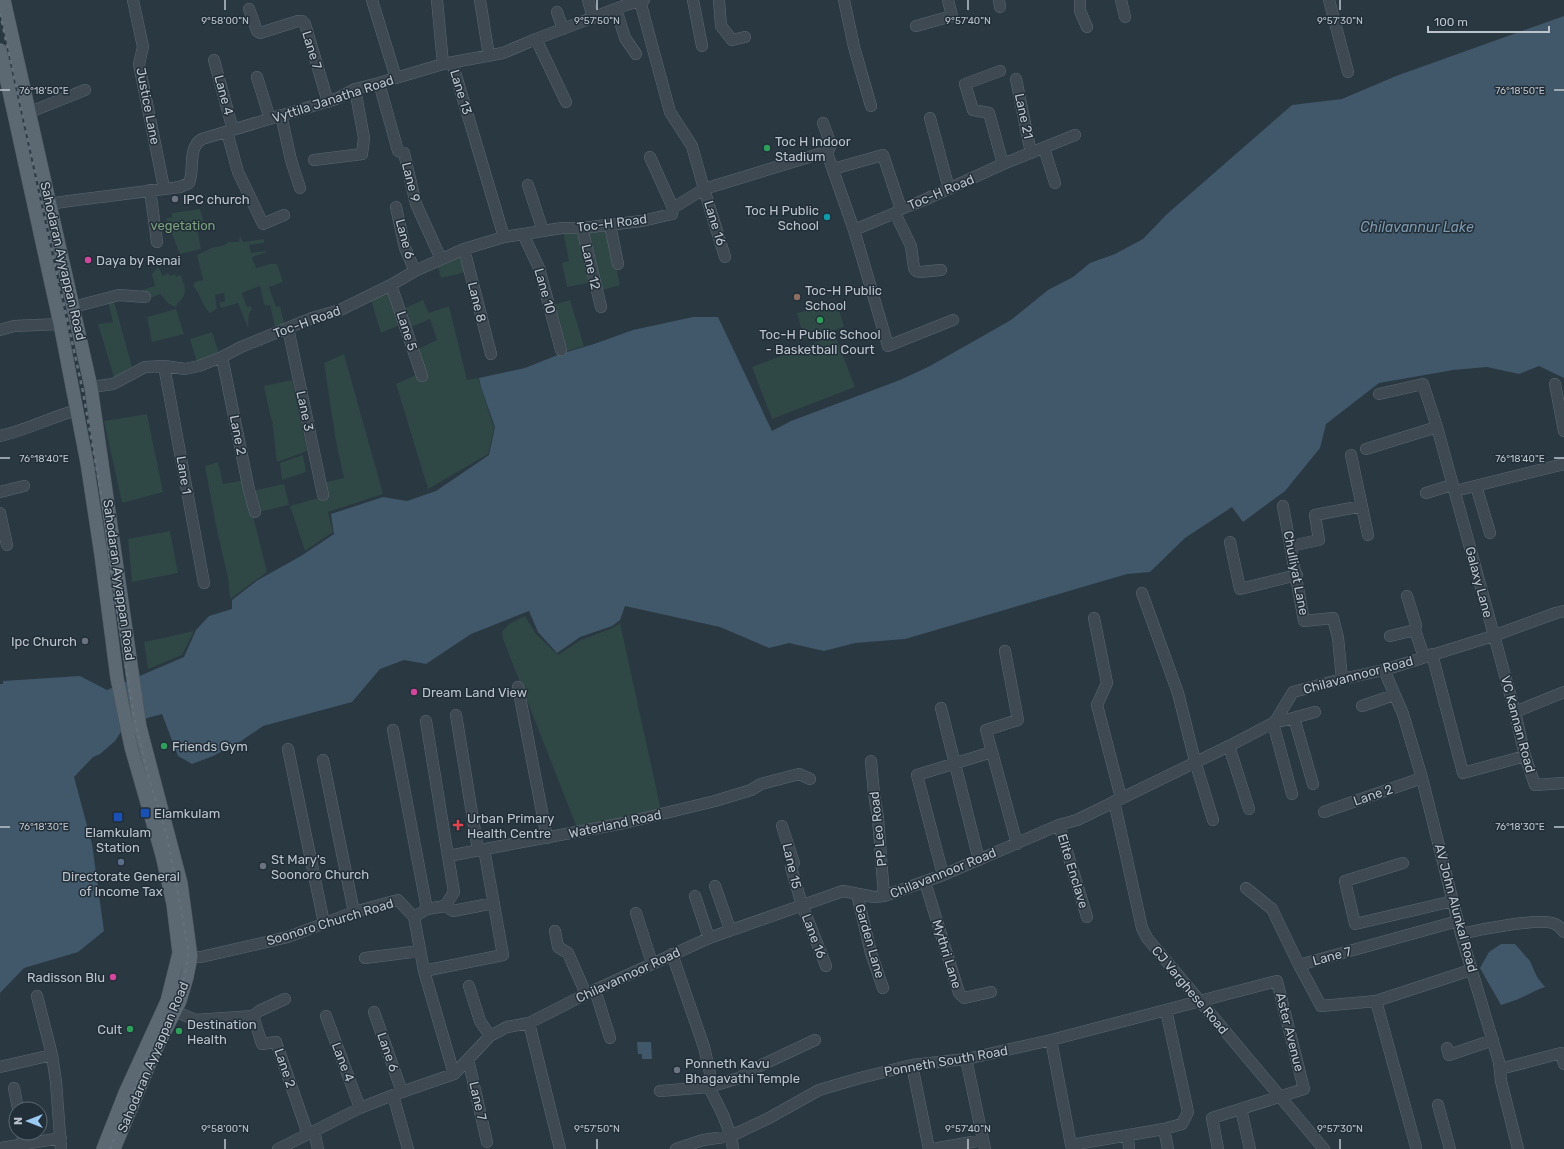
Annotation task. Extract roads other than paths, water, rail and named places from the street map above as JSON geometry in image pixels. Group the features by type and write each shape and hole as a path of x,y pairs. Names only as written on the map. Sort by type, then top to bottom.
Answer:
{"main road":[{"name":"Sahodaran Ayyappan Road","path":"4,0 91,386 140,727 181,883 191,957 187,978 176,1011 154,1053 114,1149"},
{"name":"Sahodaran Ayyappan Road","path":"0,50 3,74 60,324 89,472 117,678 126,724 162,855 173,904 180,953 168,1001 125,1093 103,1149"},
{"path":"89,472 102,469"}],"street":[{"name":"Justice Lane","path":"133,0 143,47 139,64 164,188"},
{"path":"372,0 396,78"},
{"path":"437,0 447,63"},
{"path":"480,0 489,56"},
{"path":"588,0 593,18"},
{"path":"693,0 702,46"},
{"path":"719,0 721,26 732,40 745,37"},
{"path":"844,0 854,47 871,106"},
{"path":"916,26 952,16 948,0"},
{"path":"1080,0 1080,11 1087,27"},
{"path":"1121,0 1125,18"},
{"path":"1329,0 1348,72"},
{"name":"Vyttila Janatha Road","path":"50,204 180,187 189,183 192,177 193,148 196,142 202,139 328,102 355,89 447,63 503,53 616,9 642,1"},
{"name":"Lane 16","path":"642,1 670,112 692,146 725,257"},
{"name":"Lane 7","path":"249,9 256,31 260,33 302,21 328,102"},
{"path":"616,9 625,38 636,54"},
{"path":"557,12 563,29"},
{"path":"536,39 566,102"},
{"name":"Lane 4","path":"214,60 230,131"},
{"name":"Lane 13","path":"447,63 470,122 504,238"},
{"path":"1000,71 965,84 973,110 989,113 1003,164"},
{"path":"258,77 270,119"},
{"name":"Lane 21","path":"1016,79 1031,153"},
{"name":"Lane 9","path":"379,83 398,151 404,153 416,204 441,259"},
{"path":"314,160 362,154 364,138 355,89"},
{"path":"30,112 85,90"},
{"path":"281,115 291,160 300,188"},
{"path":"930,118 949,189"},
{"path":"823,123 831,145 827,153 854,230 888,346 953,320"},
{"path":"230,131 238,172 263,224 284,215"},
{"name":"Toc-H Road","path":"854,230 1003,164 1074,135"},
{"path":"1044,148 1055,183"},
{"name":"Toc-H Road","path":"91,386 113,384 145,367 164,366 185,369 199,366 312,318 340,310 392,285 415,271 464,249 523,234 642,221 672,214 673,208 704,190 812,156 827,153"},
{"path":"833,169 883,155 898,211 911,246 914,268 916,271 920,272 941,270"},
{"path":"650,157 673,208"},
{"path":"528,186 543,231"},
{"path":"150,190 157,242"},
{"name":"Lane 6","path":"396,207 405,248 415,271"},
{"path":"610,225 618,264"},
{"name":"Lane 12","path":"582,228 600,307"},
{"name":"Lane 10","path":"523,234 539,268 561,350"},
{"name":"Lane 8","path":"464,249 491,354"},
{"name":"Lane 5","path":"392,285 422,376"},
{"path":"73,307 118,295 145,297"},
{"path":"0,330 14,326 60,324"},
{"name":"Lane 3","path":"288,328 323,495"},
{"name":"Lane 2","path":"222,357 249,490 255,512"},
{"name":"Lane 1","path":"164,366 204,583"},
{"name":"Galaxy Lane","path":"1379,394 1423,384 1458,487 1465,528 1493,636"},
{"path":"1555,384 1564,430"},
{"path":"0,436 29,428 61,414 77,410"},
{"path":"1366,450 1437,427"},
{"path":"1351,455 1368,535"},
{"path":"1426,493 1458,487 1476,486 1564,464"},
{"path":"0,492 24,486"},
{"path":"1476,486 1490,533"},
{"name":"Chulliyat Lane","path":"1283,506 1297,575 1304,621 1333,618 1338,638 1342,679"},
{"path":"1291,546 1319,540 1315,515 1362,506"},
{"path":"0,514 7,545"},
{"path":"1230,542 1240,589 1297,575"},
{"path":"1142,594 1178,693 1195,761 1213,820"},
{"path":"1406,596 1416,624 1415,630 1428,656 1464,773 1525,756"},
{"name":"Chilavannoor Road","path":"278,1149 360,1108 397,1093 454,1074 490,1036 507,1027 529,1024 590,992 709,938 843,891 874,897 884,896 944,875 1059,825 1077,820 1195,761 1229,746 1274,721 1293,692 1384,670 1493,636 1564,611"},
{"name":"CJ Varghese Road","path":"1094,618 1106,683 1097,705 1118,800 1142,928 1146,938 1324,1149"},
{"path":"1390,636 1415,630"},
{"name":"VC Kannan Road","path":"1493,636 1515,712 1525,756 1535,785 1564,783"},
{"path":"1005,651 1018,720 986,730 1016,844"},
{"name":"AV John Alunkal Road","path":"1384,670 1403,714 1422,778 1454,901 1461,934 1500,1069 1501,1080 1518,1149"},
{"path":"518,687 547,838"},
{"path":"1515,712 1564,692"},
{"path":"1362,706 1394,695"},
{"path":"941,708 979,860"},
{"path":"1292,794 1274,721 1282,721 1315,712"},
{"path":"424,971 503,955 494,903 481,849 456,715"},
{"path":"1294,718 1313,784"},
{"path":"426,721 454,892 445,906"},
{"path":"393,730 427,909"},
{"path":"1229,746 1249,809"},
{"path":"288,749 324,923"},
{"path":"944,875 917,775 992,752"},
{"path":"323,760 354,912"},
{"name":"PP Leo Road","path":"871,761 878,818 884,896"},
{"name":"Waterland Road","path":"448,856 624,823 751,790 761,784 799,774 810,779"},
{"name":"Lane 2","path":"1324,812 1422,778"},
{"name":"Elite Enclave","path":"1059,825 1087,917"},
{"name":"Lane 15","path":"782,826 794,863 791,867 802,905"},
{"path":"1402,863 1345,881 1355,924 1454,901"},
{"name":"Mythri Lane","path":"925,882 959,993 964,998 991,992"},
{"path":"715,886 730,930"},
{"name":"Lane 7","path":"1246,888 1272,908 1299,965 1458,921"},
{"name":"Garden Lane","path":"856,894 871,953 883,988"},
{"path":"695,896 709,938"},
{"name":"Soonoro Church Road","path":"191,957 201,957 288,937 354,912 398,900 414,917"},
{"path":"454,1074 424,971 414,917 427,909 445,906 453,911 494,903"},
{"name":"Lane 16","path":"802,905 826,966"},
{"path":"636,913 652,963"},
{"path":"1461,934 1498,926 1539,922 1556,924 1564,932"},
{"path":"555,931 558,947 568,953 590,992 610,1038"},
{"path":"365,958 420,951"},
{"path":"672,954 704,1047 710,1073 709,1087 723,1115 731,1136 733,1149"},
{"path":"1299,965 1321,1006 1376,1001"},
{"path":"1362,1004 1376,1001 1471,970"},
{"name":"Aster Avenue","path":"1200,1001 1277,980 1304,1089 1279,1096"},
{"path":"469,986 480,1021 490,1036"},
{"path":"37,996 52,1054 62,1149"},
{"path":"176,1011 195,1020 254,1016 259,1010 285,999"},
{"name":"Ponneth South Road","path":"676,1149 703,1140 731,1136 769,1118 819,1090 912,1065 966,1059 1051,1040 1200,1001"},
{"path":"1376,1001 1416,1147"},
{"path":"1051,1040 1071,1145 1164,1129 1182,1124 1188,1112 1166,1010"},
{"name":"Lane 6","path":"374,1012 397,1093"},
{"name":"Lane 2","path":"254,1016 262,1044 276,1042 311,1133"},
{"name":"Lane 4","path":"326,1016 360,1108"},
{"path":"529,1024 560,1149"},
{"path":"660,1091 709,1087 739,1078 753,1069 815,1040"},
{"path":"1447,1048 1449,1055 1492,1040"},
{"path":"1500,1069 1561,1053 1564,1064"},
{"path":"0,1066 52,1054"},
{"name":"Lane 7","path":"468,1059 487,1142"},
{"path":"933,1149 984,1145 966,1059"},
{"path":"912,1065 929,1149"},
{"path":"14,1088 16,1101"},
{"path":"397,1093 408,1149"},
{"path":"1218,1149 1212,1118 1279,1096"},
{"path":"1438,1105 1450,1149"},
{"path":"1241,1109 1250,1149"},
{"path":"1164,1129 1168,1149"},
{"path":"311,1133 318,1149"},
{"path":"1128,1135 1129,1149"},
{"path":"48,1138 61,1138"},
{"path":"0,1148 16,1141"}],"water":[{"name":"Chilavannur Lake","path":"1564,16 1564,378 1539,366 1519,374 1487,367 1453,370 1379,383 1326,424 1320,448 1285,491 1243,522 1232,507 1185,538 1150,572 1127,574 905,639 855,643 824,651 789,643 769,648 720,627 625,606 620,620 612,626 580,637 557,653 538,632 529,611 471,634 426,664 404,660 380,669 352,702 263,726 241,741 213,756 192,764 178,756 162,714 126,724 115,741 100,754 93,757 74,777 92,844 104,931 78,952 24,968 0,993 0,684 3,684 3,681 80,676 107,690 184,657 196,630 209,616 232,609 232,600 258,580 301,556 334,534 331,514 383,497 407,501 436,491 489,455 495,427 479,378 525,368 560,354 633,330 693,317 718,317 772,431 791,421 900,380 930,366 1011,320 1048,290 1073,277 1090,263 1115,254 1143,239 1166,215 1292,105 1342,99 1396,76"},
{"path":"1501,944 1515,944 1530,961 1537,977 1545,987 1501,1005 1480,968 1489,952"},
{"path":"637,1042 651,1042 652,1059 642,1059 642,1054 638,1054"}],"railway":[{"path":"0,13 83,392 104,510 113,586 134,717 149,778 167,836 188,947 188,959 182,985 142,1070 110,1149"}],"place":[{"name":"Toc H Indoor Stadium","path":"767,148"},
{"name":"IPC church","path":"175,199"},
{"name":"Toc H Public School","path":"827,217"},
{"name":"Daya by Renai","path":"88,260"},
{"name":"Toc-H Public School","path":"797,297"},
{"name":"Toc-H Public School - Basketball Court","path":"820,320"},
{"name":"Ipc Church","path":"85,641"},
{"name":"Dream Land View","path":"414,692"},
{"name":"Friends Gym","path":"164,746"},
{"name":"Elamkulam","path":"145,813"},
{"name":"Elamkulam Station","path":"118,817"},
{"name":"Urban Primary Health Centre","path":"458,825"},
{"name":"Directorate General of Income Tax","path":"121,862"},
{"name":"St Mary's Soonoro Church","path":"263,866"},
{"name":"Radisson Blu","path":"113,977"},
{"name":"Cult","path":"130,1029"},
{"name":"Destination Health","path":"179,1031"},
{"name":"Ponneth Kavu Bhagavathi Temple","path":"677,1070"}],"park label":[{"name":"vegetation","path":"183,225"}]}
